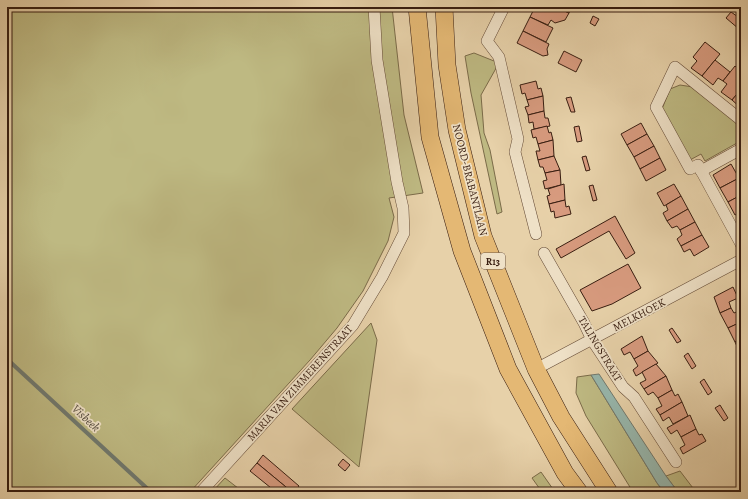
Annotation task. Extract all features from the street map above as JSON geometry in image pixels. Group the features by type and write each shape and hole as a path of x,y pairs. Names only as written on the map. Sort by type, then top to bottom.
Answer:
{"main road":[{"name":"R13","path":"417,7 430,137 462,251 508,368 565,473 579,492"},
{"name":"NOORD-BRABANTLAAN","path":"444,7 447,65 457,130 483,236 536,369 561,417 609,492"}],"street":[{"name":"MARIA VAN ZIMMERENSTRAAT","path":"201,492 353,325 382,277 404,232 403,208 397,182 377,60 374,7"},
{"path":"504,7 487,41 499,57 518,138 516,152 536,234"},
{"path":"741,120 675,67 656,107 690,170 698,165 741,244"},
{"path":"701,171 741,149"},
{"name":"TALINGSTRAAT","path":"544,253 584,323 592,340 623,387 634,397 676,462"},
{"name":"MELKHOEK","path":"536,369 741,260"}],"shaded area":[{"path":"7,7 392,7 404,115 423,193 389,198 394,217 388,241 363,291 337,328 310,360 190,492 7,492"},
{"path":"474,53 499,63 481,95 484,133 490,150 502,212 497,214 471,93 465,56"},
{"path":"680,85 693,87 735,120 740,133 740,139 737,143 705,161 701,154 690,160 662,109 670,89"},
{"path":"371,323 377,340 359,467 292,409"},
{"path":"591,375 664,492 633,492 586,416 576,393 577,377"},
{"path":"680,471 696,492 678,492 666,476"},
{"path":"541,472 555,492 542,492 532,478"},
{"path":"225,478 243,492 212,492"}],"water":[{"path":"599,374 678,492 664,492 657,483 591,375"}],"building":[{"path":"535,7 545,9 546,7 556,7 569,13 565,20 555,23 551,20 548,25 530,17"},
{"path":"556,7 568,7 570,11 569,13"},
{"path":"731,12 741,19 741,27 739,29 726,18"},
{"path":"593,16 599,19 595,26 590,23"},
{"path":"530,17 553,28 546,42 523,31"},
{"path":"523,31 549,44 547,49 548,55 543,56 517,43"},
{"path":"705,42 720,54 702,76 691,68 697,61 693,57"},
{"path":"564,51 582,60 576,72 558,63"},
{"path":"715,60 730,72 723,81 718,78 713,85 702,76"},
{"path":"735,66 741,71 741,89 732,100 721,92 727,84 723,81"},
{"path":"536,81 538,89 541,88 543,96 527,100 525,93 522,94 520,85"},
{"path":"741,89 741,108 732,100"},
{"path":"543,96 544,111 528,115 525,107 529,106 527,100"},
{"path":"571,97 575,112 571,112 566,98"},
{"path":"544,111 545,118 548,118 550,126 534,129 533,122 529,123 528,115"},
{"path":"641,123 647,134 627,145 621,134"},
{"path":"547,126 549,133 551,132 553,140 538,144 536,137 533,138 531,130"},
{"path":"579,126 582,141 577,142 574,127"},
{"path":"647,134 654,146 634,157 627,145"},
{"path":"553,140 554,156 538,160 536,151 540,151 538,144"},
{"path":"654,146 660,158 640,169 634,157"},
{"path":"554,156 560,170 545,173 543,167 540,167 538,160"},
{"path":"586,156 590,170 586,171 582,157"},
{"path":"660,158 666,170 646,181 640,169"},
{"path":"731,164 739,178 720,188 713,175"},
{"path":"560,170 561,185 545,189 543,181 547,180 545,173"},
{"path":"739,178 741,182 741,195 728,202 720,188"},
{"path":"564,184 565,200 549,204 547,196 550,195 548,189"},
{"path":"674,184 681,196 664,206 657,193"},
{"path":"593,185 597,200 593,201 589,186"},
{"path":"741,195 741,212 735,215 728,202"},
{"path":"681,196 688,209 667,221 663,213 668,210 666,205"},
{"path":"565,200 566,207 569,206 571,214 555,218 554,211 551,212 549,204"},
{"path":"688,209 695,222 680,230 677,226 672,228 667,221"},
{"path":"615,216 635,253 626,259 609,231 561,258 556,249"},
{"path":"695,222 702,235 681,246 677,239 682,235 680,230"},
{"path":"702,235 709,247 694,256 690,249 684,252 681,246"},
{"path":"628,264 641,288 612,304 592,311 580,290"},
{"path":"733,287 738,298 729,302 731,308 720,313 714,297"},
{"path":"731,308 734,313 741,310 741,322 728,328 720,313"},
{"path":"741,322 741,339 735,342 728,328"},
{"path":"672,328 681,341 677,343 669,330"},
{"path":"642,336 648,351 634,359 630,352 624,355 621,349"},
{"path":"741,339 741,355 735,342"},
{"path":"648,351 658,363 636,376 633,370 638,366 634,359"},
{"path":"688,353 696,366 692,369 684,356"},
{"path":"656,364 666,376 644,389 640,383 646,380 642,372"},
{"path":"666,376 672,390 658,398 653,392 648,395 644,389"},
{"path":"704,379 712,392 708,395 700,382"},
{"path":"672,390 675,396 678,394 682,402 660,415 656,409 662,406 658,398"},
{"path":"682,402 688,416 673,424 669,417 663,421 660,415"},
{"path":"720,405 728,418 724,421 715,408"},
{"path":"690,415 696,429 681,437 677,430 671,434 667,428"},
{"path":"696,429 699,435 702,434 706,441 683,454 680,448 685,445 681,437"},
{"path":"263,455 299,486 295,492 292,492 257,463"},
{"path":"343,459 350,465 345,471 338,465"},
{"path":"257,463 292,492 276,492 250,471"}],"waterway":[{"name":"Visbeek","path":"7,359 151,492"}]}
